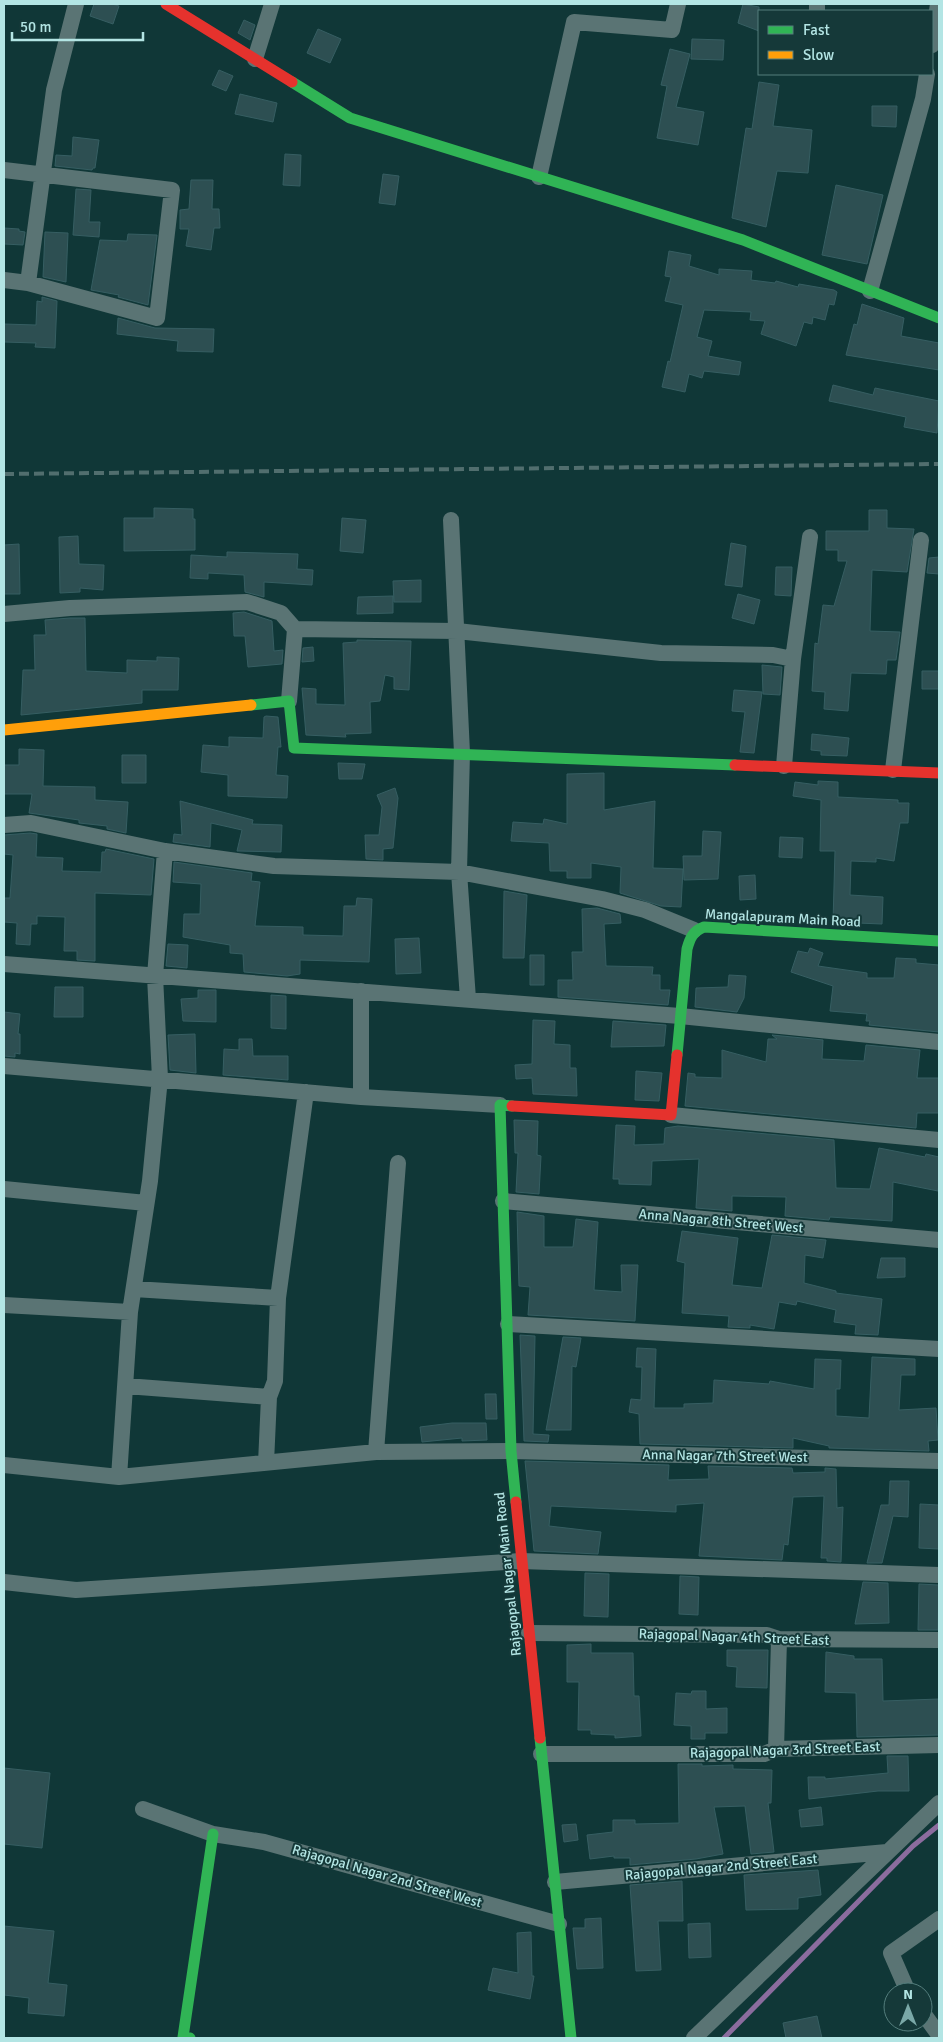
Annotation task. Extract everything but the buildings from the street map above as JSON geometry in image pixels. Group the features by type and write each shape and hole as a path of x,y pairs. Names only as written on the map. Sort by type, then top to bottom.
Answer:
{"street":[{"path":"28,283 54,90 76,4"},
{"path":"166,4 350,118 743,240 939,318"},
{"path":"255,59 272,4"},
{"path":"539,177 574,22 672,30 678,4"},
{"path":"935,35 938,4"},
{"path":"870,291 923,99 927,75"},
{"path":"4,170 43,173 172,190 157,318 28,283 4,280"},
{"path":"451,520 462,753 459,872 468,999"},
{"path":"784,766 793,659 810,537"},
{"path":"893,770 921,540"},
{"path":"4,614 70,608 247,602 281,613 295,630 289,701 294,748 462,753 939,773"},
{"path":"295,630 457,631 661,653 773,655 793,659"},
{"path":"4,730 289,701"},
{"path":"4,825 31,823 165,850 274,866 459,872 602,899 645,910 694,930"},
{"path":"120,1477 130,1312 146,1203 160,1078 155,976 165,850"},
{"name":"Mangalapuram Main Road","path":"671,1115 687,949 690,936 694,930 704,927 939,941"},
{"path":"4,964 680,1016 939,1042"},
{"path":"360,991 360,1097"},
{"path":"4,1066 160,1078 360,1097 671,1115 939,1140"},
{"path":"266,1463 269,1397 275,1381 278,1298 306,1092"},
{"name":"Rajagopal Nagar Main Road","path":"500,1105 511,1451 571,2038"},
{"path":"376,1452 398,1163"},
{"path":"4,1189 146,1203"},
{"name":"Anna Nagar 8th Street West","path":"503,1201 939,1240"},
{"path":"134,1288 278,1298"},
{"path":"4,1304 130,1312"},
{"path":"508,1324 939,1349"},
{"path":"126,1386 269,1397"},
{"name":"Anna Nagar 7th Street West","path":"4,1465 120,1477 376,1452 511,1451 939,1461"},
{"path":"4,1582 76,1590 521,1561 939,1575"},
{"name":"Rajagopal Nagar 4th Street East","path":"529,1633 767,1635 779,1639 939,1640"},
{"path":"776,1749 779,1639"},
{"name":"Rajagopal Nagar 3rd Street East","path":"541,1754 764,1754 776,1749 939,1745"},
{"path":"694,2038 939,1803"},
{"name":"Rajagopal Nagar 2nd Street West","path":"143,1809 213,1834 264,1842 559,1924"},
{"path":"186,2037 213,1834"},
{"name":"Rajagopal Nagar 2nd Street East","path":"555,1882 887,1852"},
{"path":"903,1982 890,1953 939,1919"}],"waterway":[{"path":"724,2038 913,1846 939,1825"}],"railway":[{"path":"4,474 939,464"}],"traffic: fast":[{"path":"292,82 350,118 743,240 939,318"},
{"path":"251,705 289,701 294,748 735,765"},
{"path":"677,1055 687,949 692,935 704,927 939,941"},
{"path":"512,1106 500,1105 511,1451 516,1502"},
{"path":"540,1738 571,2038"},
{"path":"190,2038 183,2037 213,1834"}],"traffic: slow":[{"path":"4,730 251,705"}],"traffic: jam":[{"path":"166,4 292,82"},
{"path":"735,765 939,773"},
{"path":"512,1106 671,1115 677,1055"},
{"path":"516,1502 540,1738"}]}
